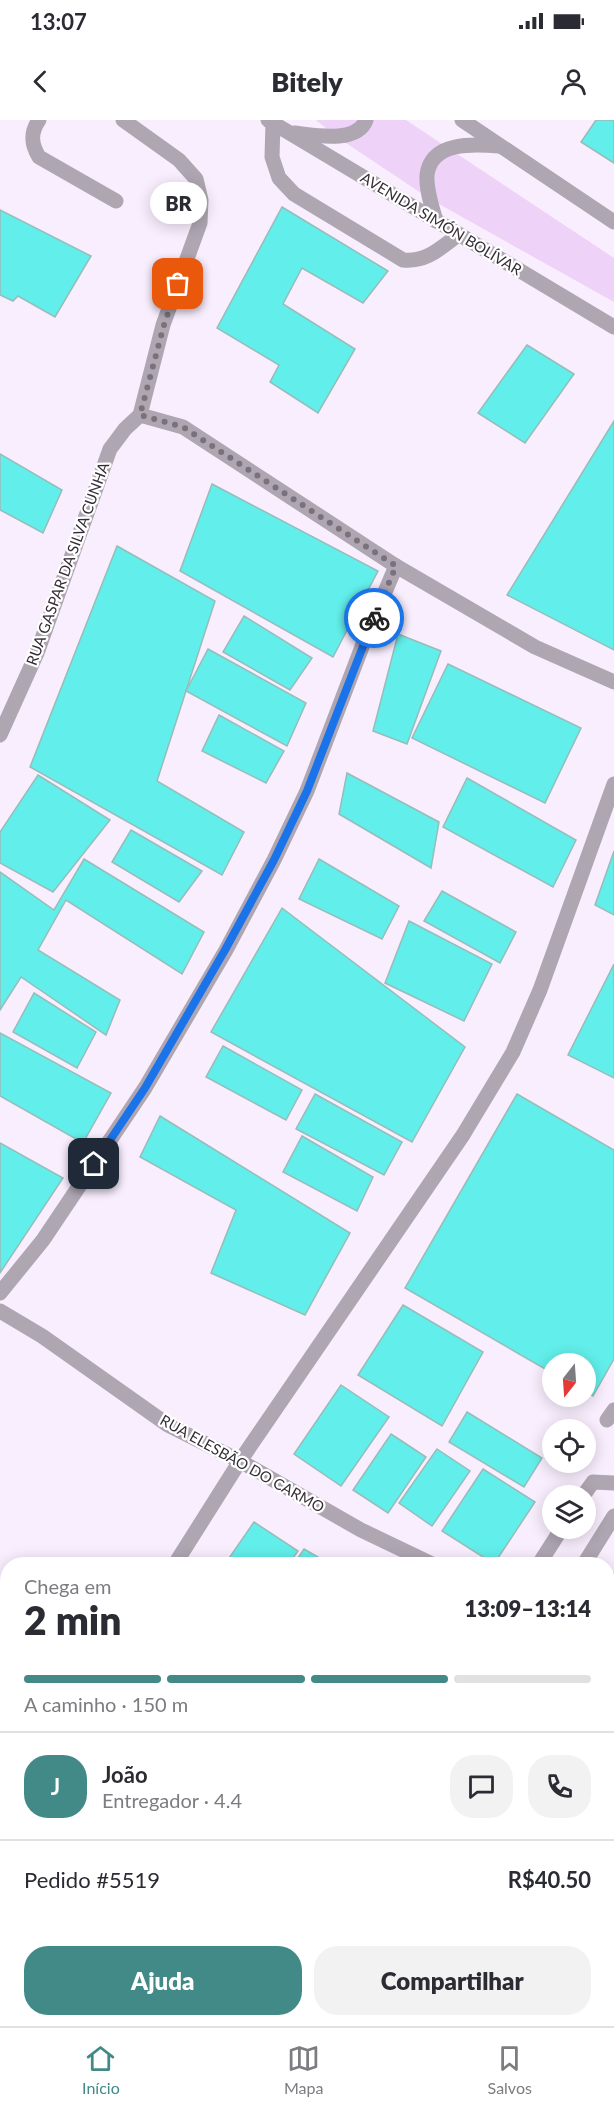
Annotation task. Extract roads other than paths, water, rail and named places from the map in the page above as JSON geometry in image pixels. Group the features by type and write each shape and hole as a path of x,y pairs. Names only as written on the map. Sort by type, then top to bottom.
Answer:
{"street":[{"path":"39,120 32,137 33,147 39,157 116,201"},
{"name":"RUA GASPAR DA SILVA CUNHA","path":"0,735 37,653 110,449 125,429 140,415 164,325 200,224 201,200 196,179 179,160 123,120"},
{"path":"288,132 337,137 352,133 364,125 366,120"},
{"path":"462,120 614,222"},
{"path":"270,121 272,157 279,178 294,194 403,260 417,261 430,255 458,235"},
{"name":"AVENIDA SIMÓN BOLÍVAR","path":"270,121 614,327"},
{"path":"436,221 428,191 427,173 433,161 446,148 473,144 502,146"},
{"path":"140,415 183,427 396,566 535,647 614,681"},
{"path":"0,1293 43,1240 145,1088 231,940 274,860 307,791 365,639 396,566"},
{"path":"179,1557 240,1461 463,1135 513,1052 540,990 614,784"},
{"name":"RUA ELESBÃO DO CARMO","path":"0,1311 51,1342 168,1425 240,1461 362,1530 418,1557"},
{"path":"591,1485 593,1482 614,1483"},
{"path":"588,1557 614,1516"},
{"path":"543,1557 555,1539"}],"place":[{"name":"BR","path":"178,284"}]}
